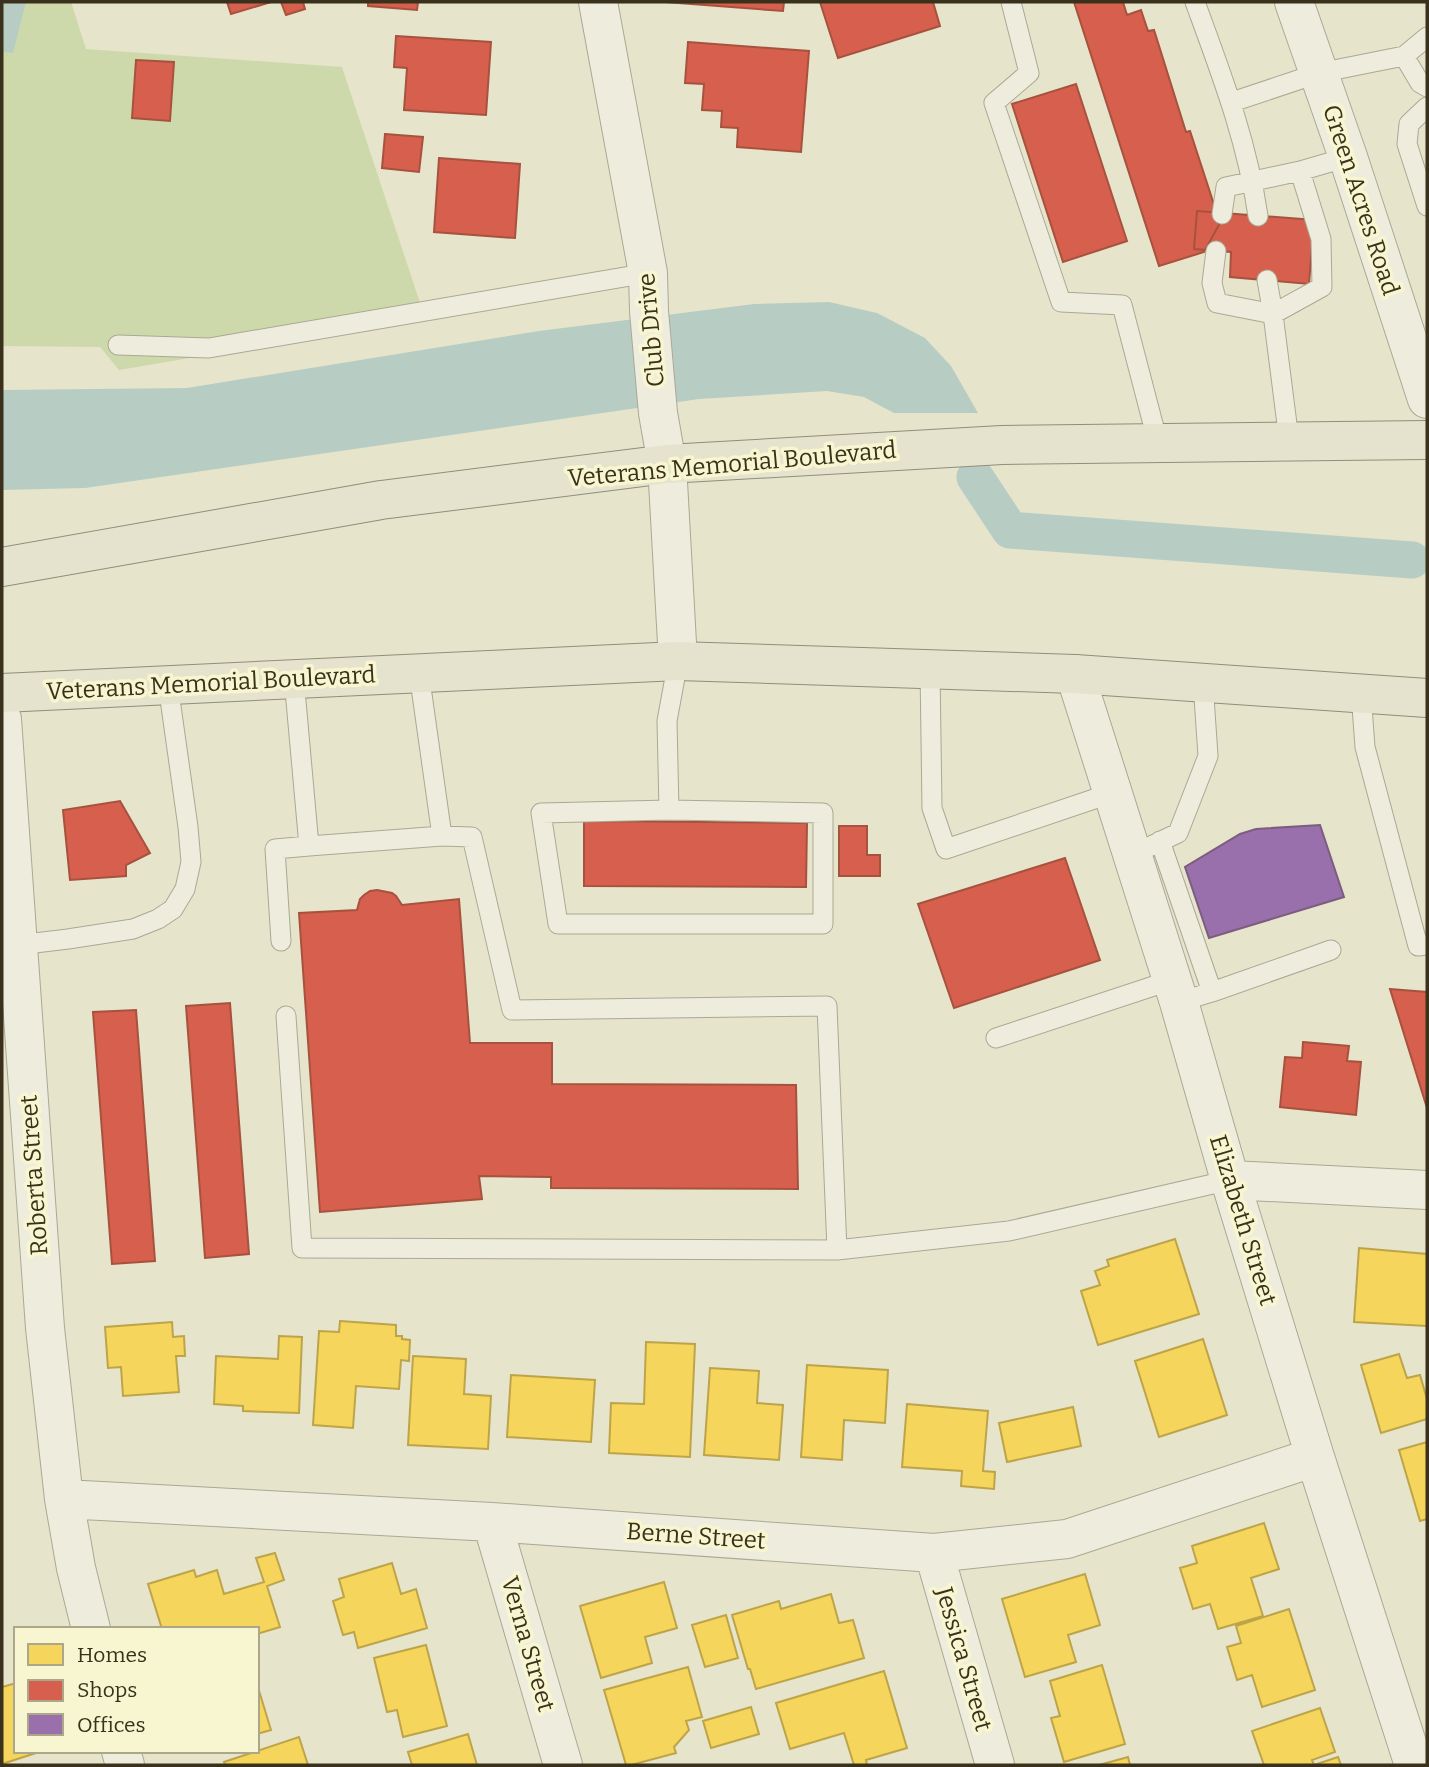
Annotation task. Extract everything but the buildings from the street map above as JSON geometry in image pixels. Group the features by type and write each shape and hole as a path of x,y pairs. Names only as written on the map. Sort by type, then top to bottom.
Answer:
{"main road":[{"name":"Veterans Memorial Boulevard","path":"2,567 381,500 667,464 968,446 1427,440"},
{"name":"Veterans Memorial Boulevard","path":"2,693 678,661 1074,674 1427,698"}],"street":[{"name":"Club Drive","path":"598,2 648,273 658,413 667,464 678,661"},
{"name":"Green Acres Road","path":"1294,2 1427,399"},
{"name":"Elizabeth Street","path":"1074,674 1112,793 1146,848 1188,991 1230,1180 1413,1765"},
{"name":"Roberta Street","path":"2,719 46,1328 64,1499 76,1568 91,1627"},
{"path":"1230,1180 1427,1190"},
{"name":"Berne Street","path":"64,1499 492,1522 934,1553 1067,1539 1315,1457"},
{"name":"Verna Street","path":"492,1522 564,1765"},
{"name":"Jessica Street","path":"934,1553 995,1765"}],"lane":[{"path":"1011,2 1029,73 994,103 1061,302 1122,305 1158,443"},
{"path":"1195,2 1232,102 1253,182 1258,216"},
{"path":"1232,102 1319,73 1404,56 1427,37"},
{"path":"1404,56 1420,83 1427,87"},
{"path":"1427,107 1409,124 1407,144 1427,206"},
{"path":"1222,214 1226,187 1300,171 1348,157"},
{"path":"1216,251 1212,284 1217,303 1273,314 1322,287 1321,239 1300,171"},
{"path":"118,345 209,348 648,273"},
{"path":"1267,280 1289,440"},
{"path":"669,810 667,721 678,661"},
{"path":"930,669 932,807 946,849 1112,793"},
{"path":"419,673 442,836"},
{"path":"294,679 309,846"},
{"path":"1146,848 1178,833 1208,756 1203,682"},
{"path":"18,945 133,929 158,919 173,909 185,889 191,862 190,850 168,685"},
{"path":"1361,693 1365,747 1418,946 1427,945"},
{"path":"669,810 823,813 823,924 558,924 541,813 669,810"},
{"path":"281,941 275,849 442,836 472,837 512,1010 827,1006 837,1250"},
{"path":"996,1038 1188,991 1331,950"},
{"path":"286,1016 302,1248 837,1250 1009,1231 1230,1180"}],"green space":[{"path":"2,2 71,2 86,49 342,67 425,318 119,370 100,347 2,346"}],"shaded area":[{"path":"2,2 26,2 13,53 2,52"},
{"path":"829,302 877,313 925,338 951,366 978,413 894,413 864,397 827,391 699,399 85,488 2,490 2,390 187,388 539,331 754,304"}],"waterway":[{"path":"975,477 1010,530 1412,560"}]}
